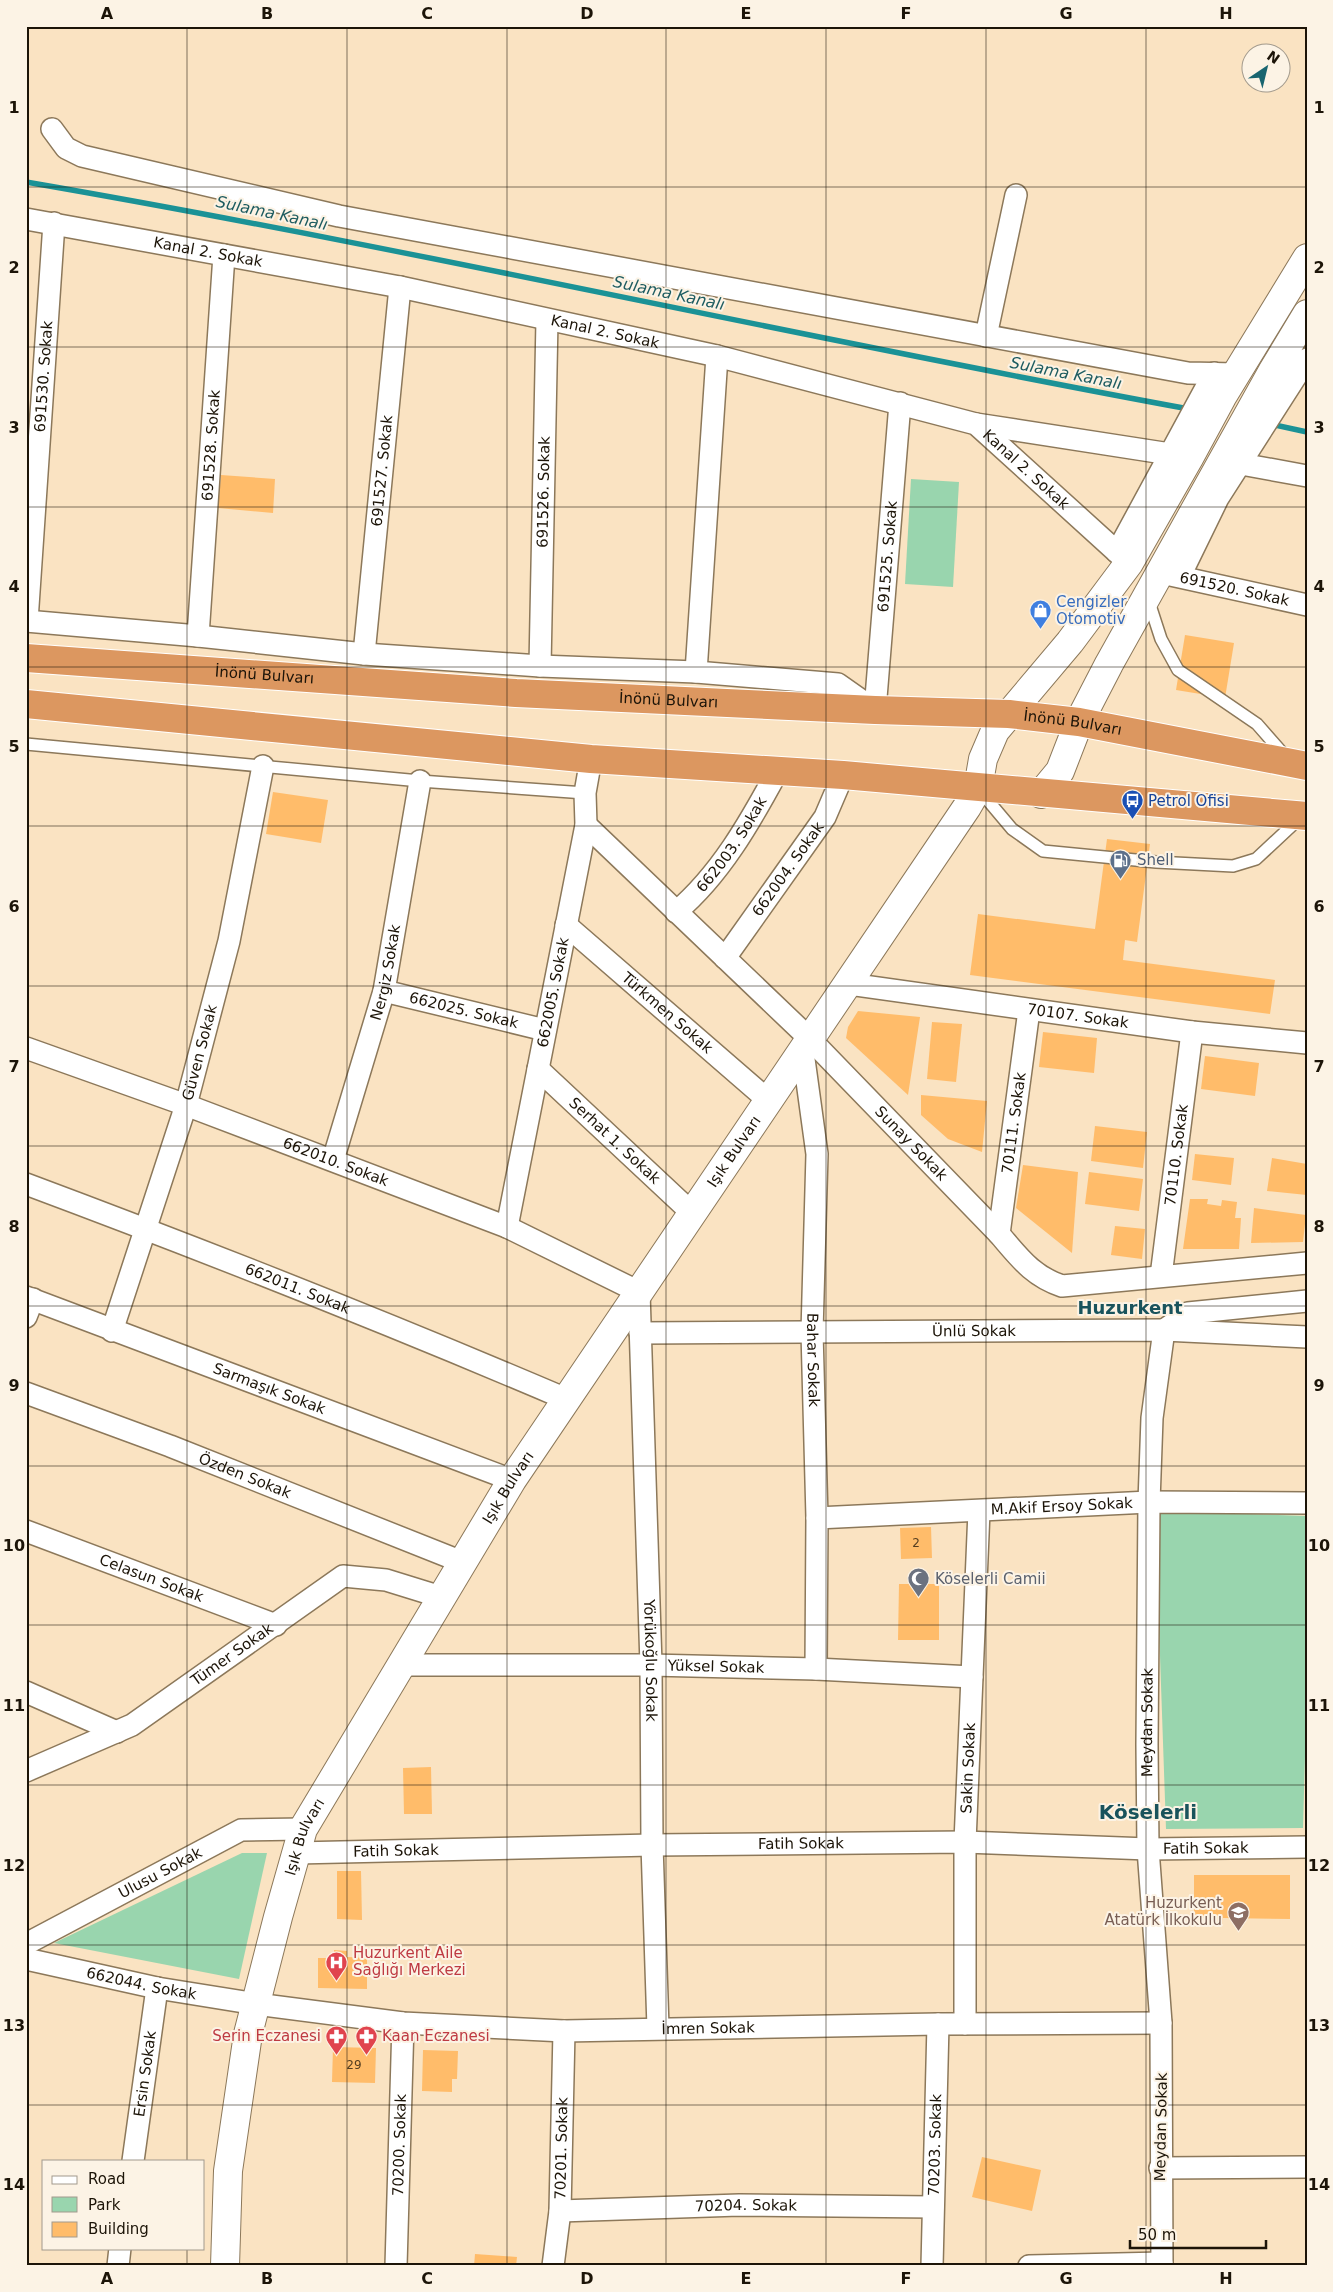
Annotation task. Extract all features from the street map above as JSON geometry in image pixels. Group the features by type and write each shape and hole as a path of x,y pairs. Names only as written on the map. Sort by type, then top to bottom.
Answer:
{"highway":[{"name":"İnönü Bulvarı","path":"26,658 516,693 875,710 1009,714 1079,722 1299,764"},
{"path":"26,704 591,758 843,775 1304,816"}],"main road":[{"path":"978,788 983,759 995,731 1070,642 1123,557 1183,443 1217,387 1307,258"},
{"path":"1041,794 1060,771 1079,722 1147,597 1170,575 1238,459 1289,384 1307,314"},
{"name":"Işık Bulvarı","path":"225,2266 228,2171 248,2034 299,1841 400,1665 512,1480 849,984 978,788"}],"street":[{"path":"52,129 66,148 82,156 339,216 1188,373 1217,387"},
{"path":"986,336 1016,195"},
{"name":"Kanal 2. Sokak","path":"26,219 400,287 717,356 976,424 1123,557"},
{"name":"691530. Sokak","path":"27,621 54,223"},
{"name":"691528. Sokak","path":"198,636 224,256"},
{"name":"691527. Sokak","path":"364,654 400,287"},
{"name":"691526. Sokak","path":"540,666 547,320"},
{"path":"696,672 717,356"},
{"path":"1307,359 1289,384 1274,410 1238,459 1307,476"},
{"name":"691525. Sokak","path":"875,710 900,403"},
{"path":"976,424 1183,443"},
{"name":"691520. Sokak","path":"1170,575 1307,605"},
{"path":"27,621 198,636 364,654 540,666 696,672 838,684 875,710"},
{"name":"662005. Sokak","path":"507,1227 544,1030 586,825 585,793 591,758"},
{"name":"Güven Sokak","path":"112,1331 186,1105 230,941 262,766"},
{"name":"662003. Sokak","path":"676,912 695,896 750,823 777,772"},
{"name":"662004. Sokak","path":"725,958 825,817 843,775"},
{"name":"Nergiz Sokak","path":"332,1160 384,991 420,781"},
{"name":"Sunay Sokak","path":"586,825 725,958 807,1046 999,1234 1026,1266 1045,1280 1062,1286 1307,1263"},
{"name":"Türkmen Sokak","path":"566,924 769,1101"},
{"name":"70107. Sokak","path":"849,984 1192,1032 1307,1043"},
{"name":"662025. Sokak","path":"384,991 544,1030"},
{"name":"70111. Sokak","path":"999,1234 1029,1010"},
{"name":"70110. Sokak","path":"1161,1276 1192,1032"},
{"name":"Bahar Sokak","path":"807,1046 817,1154 812,1332 817,1518 816,1669"},
{"name":"662010. Sokak","path":"26,1048 186,1105 507,1227 639,1292"},
{"name":"Serhat 1. Sokak","path":"538,1069 692,1213"},
{"name":"662011. Sokak","path":"26,1184 146,1229 437,1344 566,1399"},
{"name":"Yörükoğlu Sokak","path":"639,1292 651,1665 652,1845 658,2028"},
{"path":"1164,1330 1188,1313 1307,1301"},
{"name":"Sarmaşık Sokak","path":"28,1304 112,1331 512,1480"},
{"name":"Ünlü Sokak","path":"640,1333 1164,1330 1307,1337"},
{"name":"Meydan Sokak","path":"1162,2264 1160,2168 1161,2024 1148,1849 1149,1502 1152,1418 1164,1330"},
{"name":"Özden Sokak","path":"26,1393 170,1446 462,1562"},
{"name":"M.Akif Ersoy Sokak","path":"817,1518 1149,1502 1307,1503"},
{"name":"Sakin Sokak","path":"965,2024 965,1842 979,1511"},
{"name":"Celasun Sokak","path":"26,1531 276,1625"},
{"name":"Tümer Sokak","path":"26,1771 132,1725 343,1576 386,1580 441,1597"},
{"name":"Yüksel Sokak","path":"400,1665 651,1665 816,1669 972,1677"},
{"path":"26,1692 117,1732"},
{"name":"Ulusu Sokak","path":"26,1944 241,1830 299,1841"},
{"name":"Fatih Sokak","path":"299,1841 652,1845 965,1842 1148,1849 1307,1847"},
{"name":"662044. Sokak","path":"26,1959 157,1988 256,2004"},
{"name":"Ersin Sokak","path":"132,2160 157,1988"},
{"name":"İmren Sokak","path":"256,2004 403,2023 564,2031 938,2024 1161,2024"},
{"name":"70200. Sokak","path":"396,2266 403,2023"},
{"name":"70203. Sokak","path":"932,2266 938,2024"},
{"name":"70201. Sokak","path":"553,2266 560,2211 564,2031"},
{"path":"1160,2168 1307,2167"},
{"name":"70204. Sokak","path":"560,2211 740,2204 933,2207"},
{"path":"118,2266 120,2250"},
{"path":"1029,2266 1162,2264"}],"lane":[{"path":"1147,597 1161,639 1178,670 1258,724 1299,764"},
{"path":"26,744 420,781 585,793"},
{"path":"978,788 1012,829 1043,850 1156,862 1233,866 1256,860 1304,816"}],"green space":[{"path":"911,479 959,482 953,587 905,584"},
{"path":"1155,1511 1307,1516 1307,1686 1303,1828 1166,1829"},
{"path":"242,1853 267,1853 239,1979 54,1943"}],"building":[{"path":"221,475 275,479 273,513 218,508"},
{"path":"1185,635 1234,643 1225,698 1176,690"},
{"path":"273,792 328,800 321,843 266,834"},
{"path":"1107,839 1150,844 1137,942 1125,940 1123,960 1275,980 1270,1014 970,975 978,914 1095,929"},
{"path":"858,1011 920,1017 908,1095 846,1038 848,1027"},
{"path":"932,1022 962,1024 956,1082 927,1079"},
{"path":"1043,1032 1097,1038 1094,1073 1039,1067"},
{"path":"1205,1056 1259,1063 1255,1096 1201,1089"},
{"path":"921,1095 987,1101 982,1152 948,1139 921,1115"},
{"path":"1095,1126 1147,1132 1143,1168 1091,1161"},
{"path":"1195,1154 1234,1158 1231,1185 1192,1180"},
{"path":"1272,1158 1307,1164 1307,1195 1267,1191"},
{"path":"1023,1165 1078,1172 1072,1253 1016,1208"},
{"path":"1089,1172 1143,1179 1139,1211 1085,1204"},
{"path":"1190,1199 1208,1199 1207,1204 1221,1206 1222,1200 1237,1202 1235,1218 1241,1218 1239,1249 1183,1249"},
{"path":"1254,1208 1306,1215 1303,1242 1251,1243"},
{"path":"1115,1226 1145,1229 1142,1259 1111,1255"},
{"path":"931,1527 932,1558 901,1559 900,1528"},
{"name":"Köselerli Camii","path":"899,1584 939,1584 939,1640 898,1640"},
{"path":"431,1767 432,1814 404,1814 403,1768"},
{"path":"337,1871 361,1871 362,1920 337,1919"},
{"path":"1194,1875 1290,1875 1290,1919 1223,1918 1223,1924 1210,1924 1209,1918 1194,1918"},
{"path":"334,1950 347,1951 347,1957 367,1958 367,1989 318,1988 318,1958 334,1958"},
{"path":"333,2047 376,2048 375,2083 332,2082"},
{"path":"423,2050 458,2051 457,2079 452,2079 452,2092 422,2091"},
{"path":"982,2157 1041,2170 1032,2211 972,2197"},
{"path":"475,2254 517,2257 516,2266 474,2266"}],"waterway":[{"name":"Sulama Kanalı","path":"26,182 317,236 1044,382 1189,409"},
{"name":"Sulama Kanalı","path":"1270,424 1307,432"}],"place":[{"name":"Cengizler Otomotiv","path":"1040,630"},
{"name":"Petrol Ofisi","path":"1132,820"},
{"name":"Shell","path":"1121,879"},
{"name":"Köselerli Camii","path":"919,1598"},
{"name":"Huzurkent Atatürk İlkokulu","path":"1238,1931"},
{"name":"Huzurkent Aile Sağlığı Merkezi","path":"337,1981"},
{"name":"Serin Eczanesi","path":"337,2055"},
{"name":"Kaan Eczanesi","path":"366,2055"}],"district":[{"name":"Huzurkent","path":"1130,1307"},
{"name":"Köselerli","path":"1148,1812"}]}
